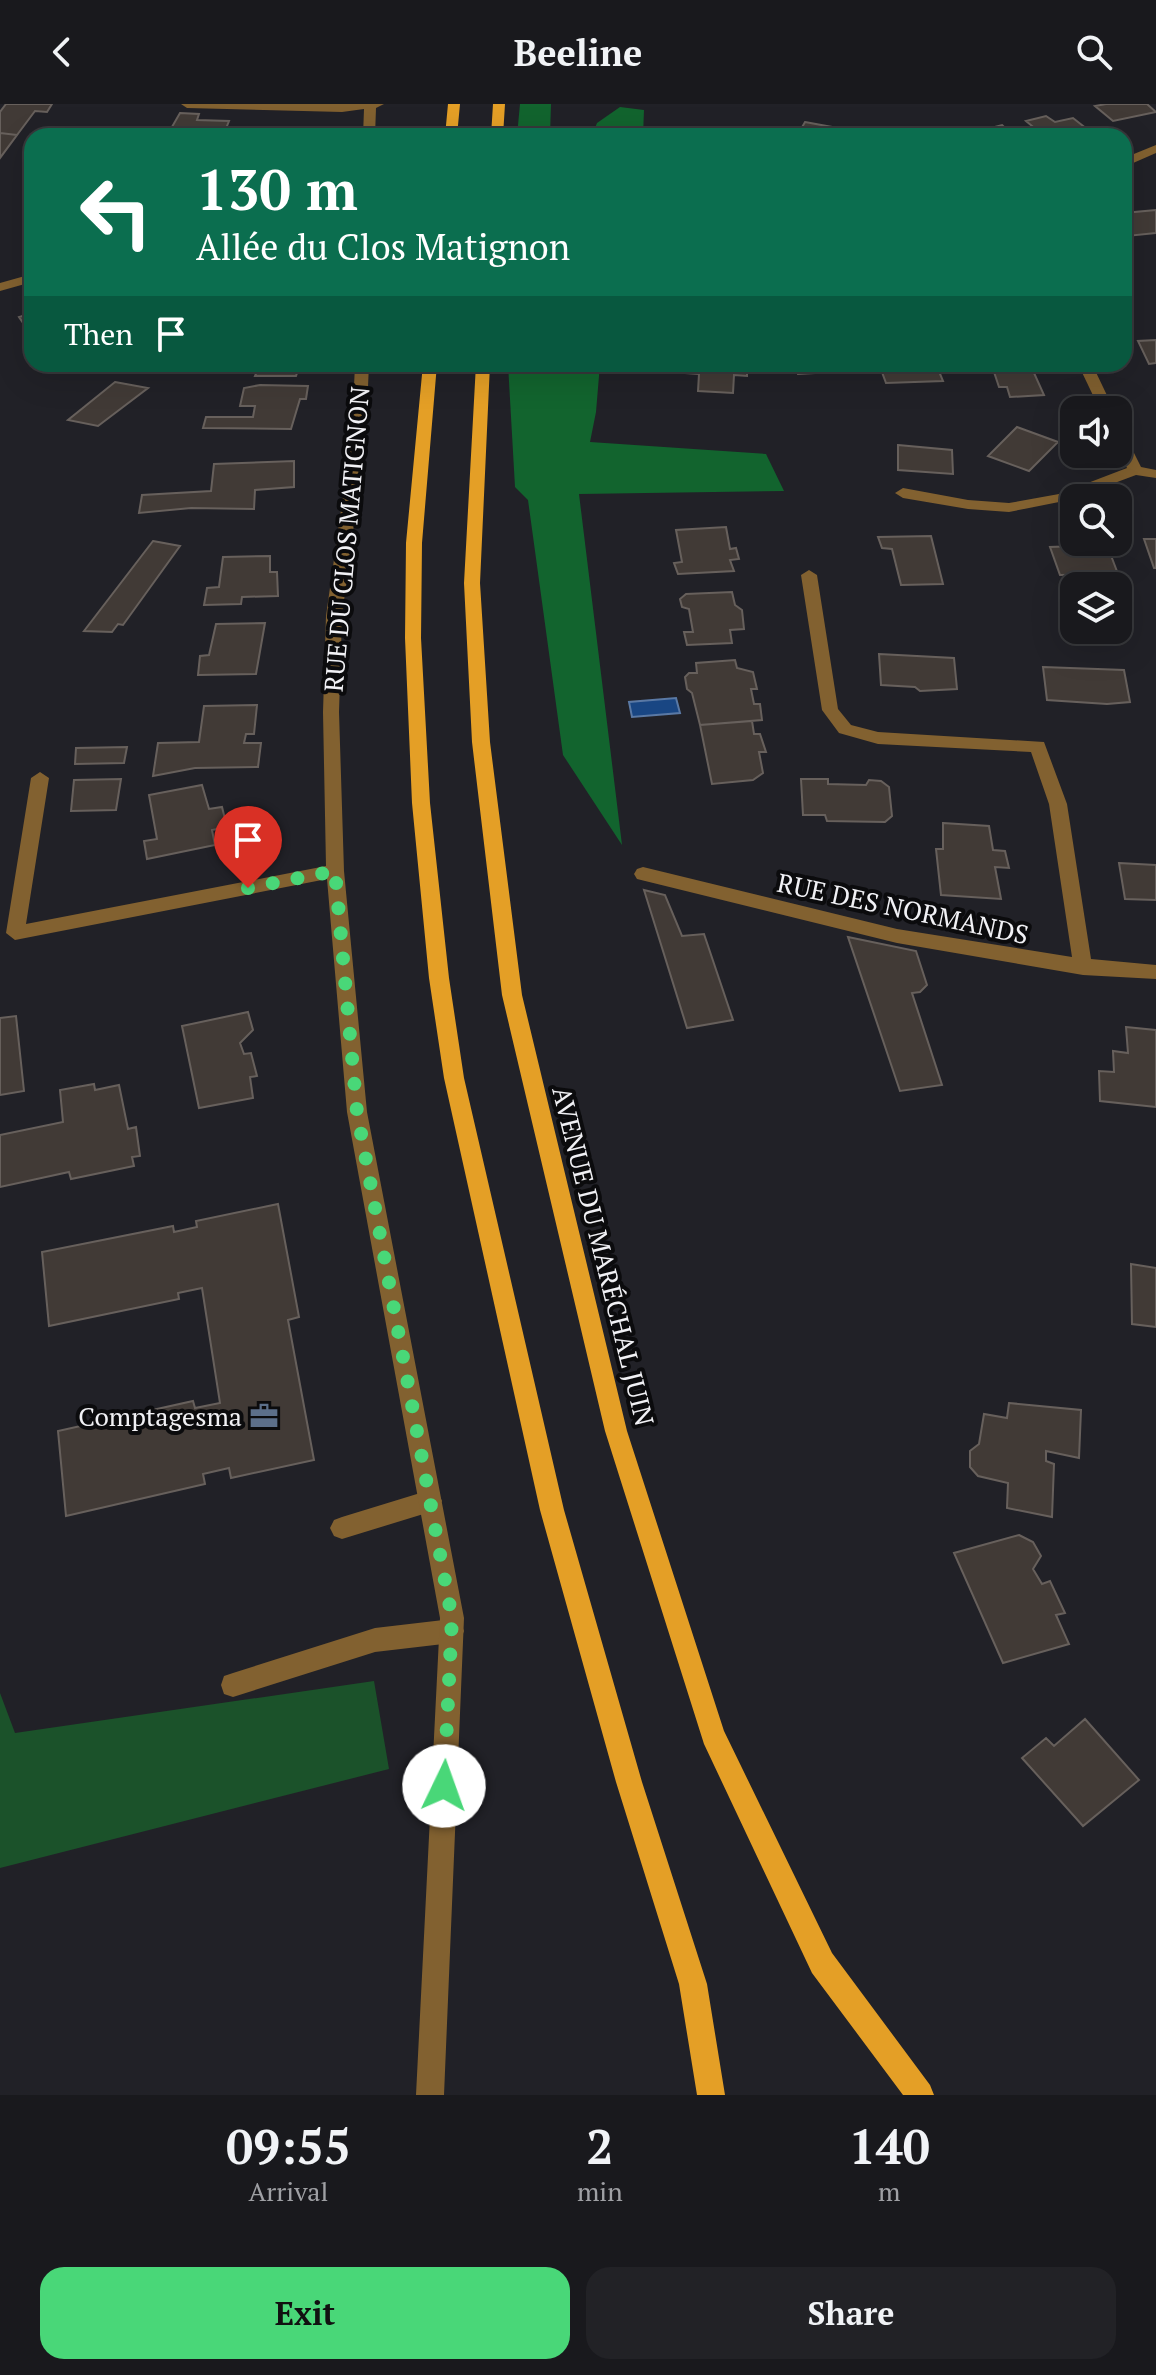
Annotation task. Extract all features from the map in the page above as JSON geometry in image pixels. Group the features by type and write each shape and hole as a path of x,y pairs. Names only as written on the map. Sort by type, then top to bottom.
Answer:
{"main road":[{"path":"452,128 454,104"},
{"path":"498,128 499,104"},
{"path":"429,372 414,543 413,638 421,803 439,978 454,1078 552,1510 629,1782 693,1984 711,2095"},
{"name":"AVENUE DU MARÉCHAL JUIN","path":"483,372 472,583 481,742 512,995 616,1431 713,1735 822,1963 920,2095"}],"street":[{"path":"187,104 307,108 374,105 370,128"},
{"path":"1132,160 1156,149"},
{"path":"0,287 24,280"},
{"name":"RUE DU CLOS MATIGNON","path":"362,372 359,432 334,616 331,712 335,871 357,1112 452,1618 430,2095"},
{"path":"1089,372 1100,396"},
{"path":"1132,464 1135,470"},
{"path":"903,493 990,508 1019,507 1056,499 1135,470 1156,474"},
{"path":"809,575 830,710 845,729 878,738 1038,746 1058,804 1083,968"},
{"path":"40,778 15,933 335,871"},
{"name":"RUE DES NORMANDS","path":"643,874 861,929 993,956 1083,968 1156,972"},
{"path":"342,1528 430,1501"},
{"path":"233,1685 375,1640 452,1631"}],"green space":[{"path":"520,104 551,104 550,128 518,128"},
{"path":"620,107 644,110 643,128 595,128 597,123"},
{"path":"508,372 599,372 590,442 766,454 784,491 579,494 622,845 563,755 528,500 515,487"},
{"path":"374,1681 389,1769 0,1868 0,1693 15,1733"}],"water":[{"path":"676,698 680,713 632,717 629,702"}],"building":[{"path":"6,104 52,104 47,112 35,111 17,135 0,133 0,112"},
{"path":"1147,104 1156,112 1113,121 1095,106"},
{"path":"180,113 199,114 197,120 229,121 226,128 171,128"},
{"path":"1046,116 1055,122 1073,118 1086,128 1034,128 1026,121"},
{"path":"805,122 838,128 802,128"},
{"path":"0,133 17,135 0,158"},
{"path":"1156,210 1156,233 1132,235 1132,212"},
{"path":"1156,340 1156,363 1149,364 1138,341"},
{"path":"257,372 297,372 296,376 255,376"},
{"path":"747,372 747,376 734,375 733,393 698,391 699,374 686,373"},
{"path":"882,372 939,372 943,381 886,383"},
{"path":"994,372 1034,372 1044,395 1010,397 1007,387 999,387"},
{"path":"115,382 148,388 98,426 68,420"},
{"path":"260,385 308,386 306,399 300,399 291,429 203,428 206,417 253,417 255,406 240,406 244,388"},
{"path":"1017,427 1058,442 1029,471 988,456"},
{"path":"898,445 952,450 953,474 898,470"},
{"path":"294,461 294,487 255,490 254,509 191,508 139,513 142,495 211,491 214,464"},
{"path":"726,527 730,549 736,548 739,559 730,560 734,571 678,574 674,563 682,562 676,530"},
{"path":"931,536 943,584 901,585 892,549 882,548 878,537"},
{"path":"1144,539 1156,539 1156,568 1154,568"},
{"path":"153,541 180,546 123,625 118,624 112,632 84,631"},
{"path":"1050,547 1060,547 1060,556 1111,556 1117,572 1060,572 1060,575"},
{"path":"270,556 270,572 277,572 278,596 242,597 241,604 204,605 207,588 219,587 223,557"},
{"path":"732,592 735,605 742,610 744,629 730,630 732,643 687,645 684,632 693,632 689,609 682,607 680,599 686,594"},
{"path":"265,623 256,674 198,675 200,656 209,655 216,624"},
{"path":"879,654 954,658 957,689 920,691 915,687 881,685"},
{"path":"735,660 737,668 753,672 757,689 751,689 754,704 760,704 762,720 700,725 685,677 689,673 697,673 696,663"},
{"path":"1043,667 1124,670 1130,702 1107,704 1047,700"},
{"path":"257,705 254,734 246,734 244,743 261,743 258,767 195,768 153,776 158,743 199,742 204,706"},
{"path":"752,721 754,734 760,734 766,752 759,752 763,773 753,780 712,784 700,725"},
{"path":"127,747 124,763 75,764 76,748"},
{"path":"121,779 116,810 71,811 74,780"},
{"path":"801,779 828,779 828,784 866,785 869,780 881,781 889,787 892,816 885,822 827,821 825,815 803,815"},
{"path":"202,785 209,809 222,807 227,827 212,830 215,845 147,859 144,841 157,839 149,795"},
{"path":"943,823 989,826 993,850 1005,851 1009,868 995,867 1001,899 941,895 936,849 943,849"},
{"path":"1119,863 1156,865 1156,900 1125,899"},
{"path":"644,890 665,895 682,936 704,934 733,1020 687,1028"},
{"path":"848,937 916,951 927,985 920,992 912,993 942,1085 900,1091"},
{"path":"248,1012 253,1030 240,1043 244,1054 251,1053 257,1076 250,1077 253,1098 199,1108 182,1026"},
{"path":"16,1016 24,1091 0,1095 0,1018"},
{"path":"1126,1027 1156,1030 1156,1107 1100,1101 1099,1071 1114,1072 1113,1051 1128,1053"},
{"path":"94,1084 95,1090 119,1085 128,1129 136,1127 140,1156 132,1157 134,1166 71,1179 69,1172 0,1187 0,1135 63,1122 60,1090"},
{"path":"278,1204 299,1317 288,1320 314,1460 231,1478 229,1468 203,1474 205,1484 66,1516 58,1431 193,1401 195,1408 220,1403 202,1288 178,1293 179,1299 49,1326 42,1252 173,1226 174,1232 197,1227 196,1221"},
{"path":"1131,1264 1156,1268 1156,1327 1132,1324"},
{"path":"1009,1403 1081,1410 1079,1458 1046,1451 1046,1461 1054,1464 1052,1517 1007,1508 1008,1483 978,1476 970,1467 970,1451 979,1444 984,1414 1007,1418"},
{"path":"1019,1535 1033,1542 1041,1556 1033,1569 1042,1584 1050,1581 1065,1613 1056,1615 1069,1644 1003,1663 954,1553"},
{"path":"1085,1719 1139,1780 1083,1826 1022,1758 1046,1738 1054,1746"}],"place":[{"name":"Comptagesma","path":"264,1416"}],"route":[{"path":"248,888 335,871 357,1112 452,1618 444,1786"}]}
